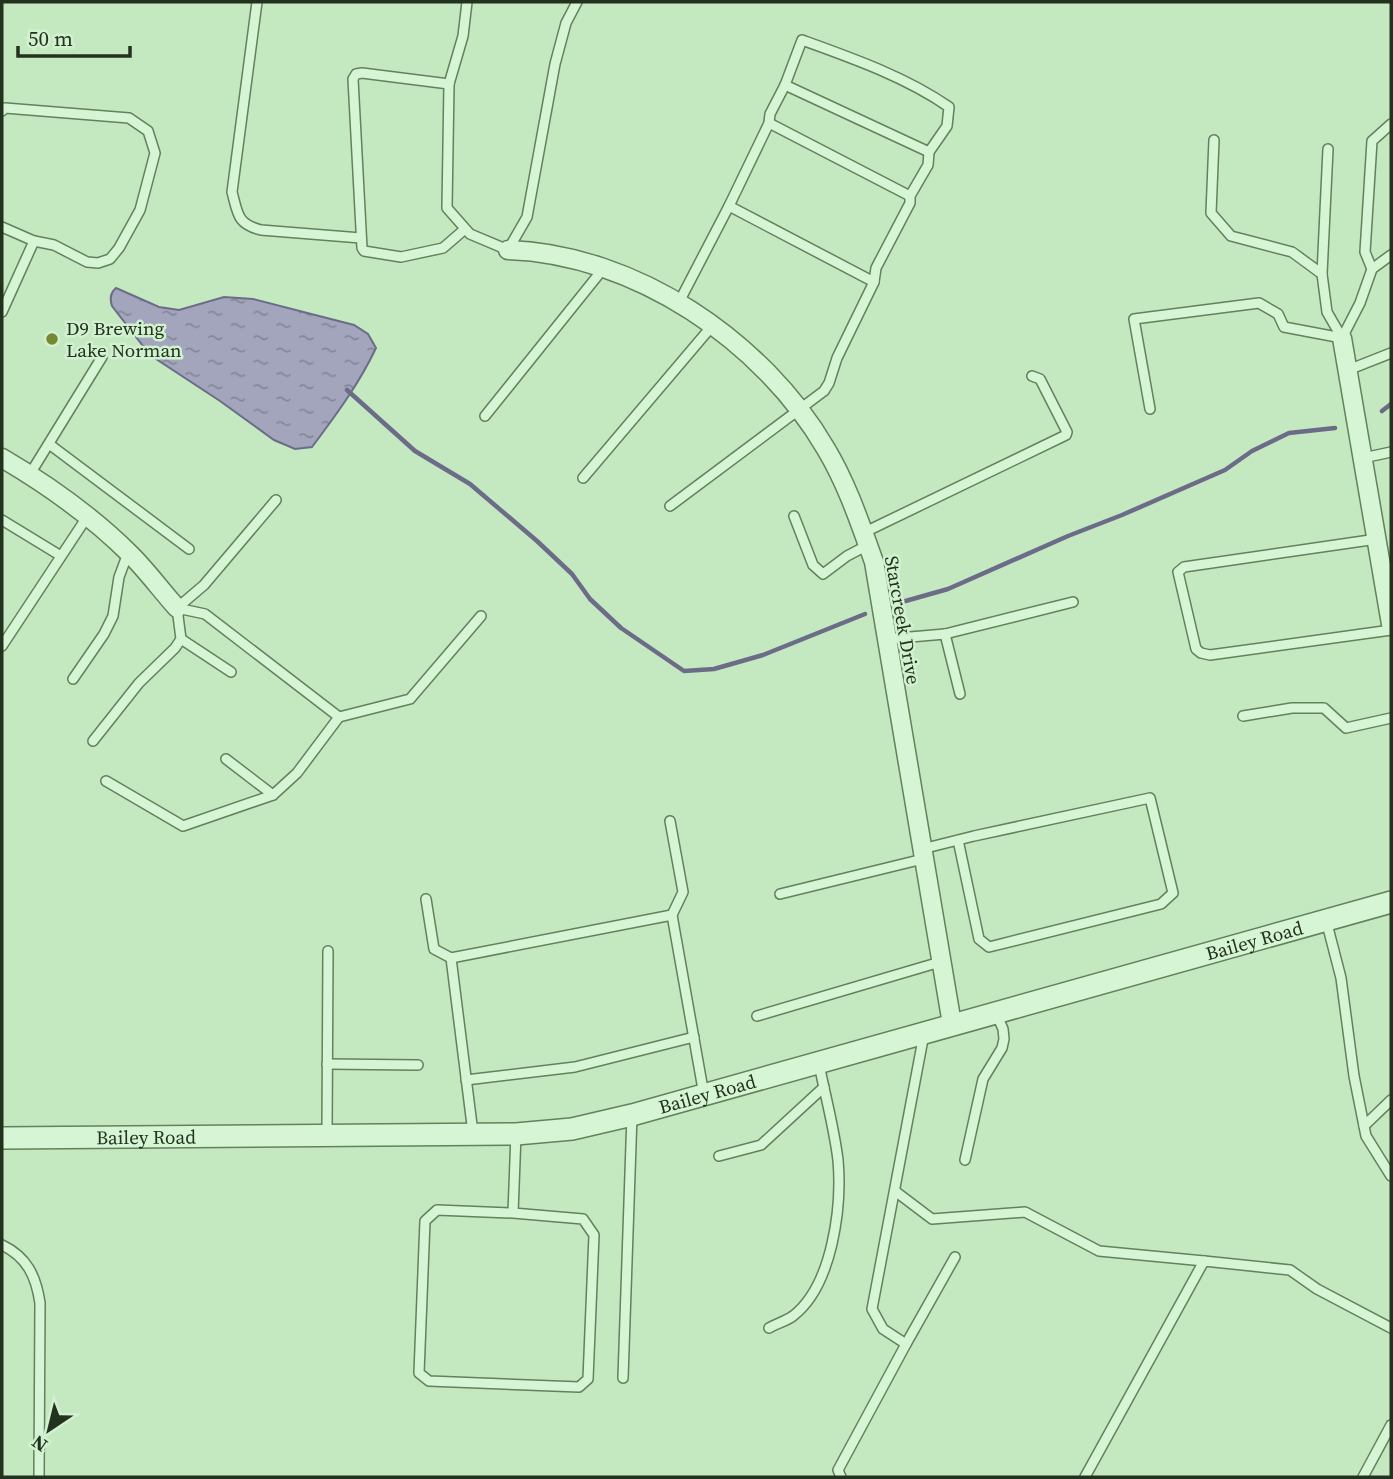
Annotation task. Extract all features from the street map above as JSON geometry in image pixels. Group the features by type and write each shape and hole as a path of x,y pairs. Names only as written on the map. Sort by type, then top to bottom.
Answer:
{"street":[{"name":"Starcreek Drive","path":"508,250 549,254 603,269 651,288 678,303 712,326 776,382 826,449 851,499 874,562 952,1024"},
{"path":"1342,338 1389,597 1391,624"},
{"path":"2,458 30,474 88,517 128,553 177,608"},
{"name":"Bailey Road","path":"2,1138 473,1135 572,1129 632,1115 1391,902"}],"lane":[{"path":"257,2 232,192 239,218 248,227 261,230 361,238"},
{"path":"467,2 463,36 449,83 447,208 470,234 508,250 527,216 555,64 566,23 577,2"},
{"path":"670,506 824,391 874,282 876,268 910,204 910,196 929,165 929,152 947,126 949,107 932,95 802,40 785,85 770,114 769,123 678,303"},
{"path":"449,83 362,73 356,74 353,79 362,248 365,251 401,257 443,248 465,229"},
{"path":"785,85 929,152"},
{"path":"2,111 5,108 129,118 148,131 155,153 140,210 110,259 98,263 88,262 2,226"},
{"path":"769,123 910,196"},
{"path":"1372,269 1364,252 1372,141 1391,124"},
{"path":"1214,140 1211,213 1231,236 1292,252 1322,274"},
{"path":"1328,149 1322,274 1327,312 1342,338"},
{"path":"729,206 874,282"},
{"path":"2,312 34,241"},
{"path":"1342,338 1360,303 1372,269 1391,255"},
{"path":"485,416 603,269"},
{"path":"1150,409 1134,319 1259,303 1278,314 1284,327 1342,338"},
{"path":"583,478 712,326"},
{"path":"1348,370 1391,353"},
{"path":"30,474 102,357"},
{"path":"794,516 813,565 823,574 865,539 1066,435 1067,432 1040,379 1032,376"},
{"path":"49,444 189,549"},
{"path":"1363,458 1391,452"},
{"path":"177,608 204,585 276,500"},
{"path":"2,646 88,517"},
{"path":"2,520 61,556"},
{"path":"1377,539 1184,567 1178,572 1196,649 1201,653 1210,655 1391,631"},
{"path":"73,679 113,616 119,577 128,553"},
{"path":"887,639 946,634 1073,602"},
{"path":"93,741 139,683 176,648 181,639 177,608"},
{"path":"177,608 205,614 339,717"},
{"path":"106,781 183,826 273,795 297,773 339,717 410,699 481,617"},
{"path":"946,634 960,694"},
{"path":"181,639 231,672"},
{"path":"1243,716 1292,708 1324,708 1346,728 1391,718"},
{"path":"226,759 273,795"},
{"path":"780,894 922,854 958,840 1150,798 1174,893 1161,904 989,947 979,939 958,840"},
{"path":"670,821 683,892 672,915 704,1095"},
{"path":"426,899 434,949 451,958 672,915"},
{"path":"1325,919 1341,978 1352,1063 1366,1136 1391,1176"},
{"path":"327,1136 328,951"},
{"path":"451,958 473,1135"},
{"path":"757,1016 940,961"},
{"path":"965,1160 980,1087 1004,1039 996,1013"},
{"path":"906,1343 883,1329 872,1309 925,1032"},
{"path":"466,1080 575,1067 694,1037"},
{"path":"769,1328 792,1316 808,1301 820,1280 830,1251 838,1206 838,1161 818,1062"},
{"path":"327,1063 418,1065"},
{"path":"719,1156 761,1145 824,1087"},
{"path":"1364,1126 1391,1100"},
{"path":"623,1378 632,1115"},
{"path":"513,1213 516,1134"},
{"path":"895,1191 932,1219 1025,1212 1098,1251 1290,1270 1318,1289 1391,1328"},
{"path":"437,1210 513,1213 583,1219 594,1235 588,1379 579,1387 429,1381 419,1373 425,1221 437,1210"},
{"path":"2,1245 25,1260 37,1285 40,1303 39,1477"},
{"path":"841,1477 838,1470 955,1256"},
{"path":"1085,1477 1203,1261"},
{"path":"1363,1477 1391,1426"}],"water":[{"path":"116,288 159,307 179,310 224,297 253,299 354,325 368,334 376,348 355,387 312,447 295,449 274,440 150,355 112,306 111,297"}],"waterway":[{"path":"347,390 415,451 470,484 537,541 572,574 590,599 621,628 684,671 714,669 763,655 865,614"},
{"path":"1382,411 1391,404"},
{"path":"902,602 948,589 1122,515 1225,470 1252,451 1289,433 1335,428"}],"place":[{"name":"D9 Brewing Lake Norman","path":"52,339"}]}
